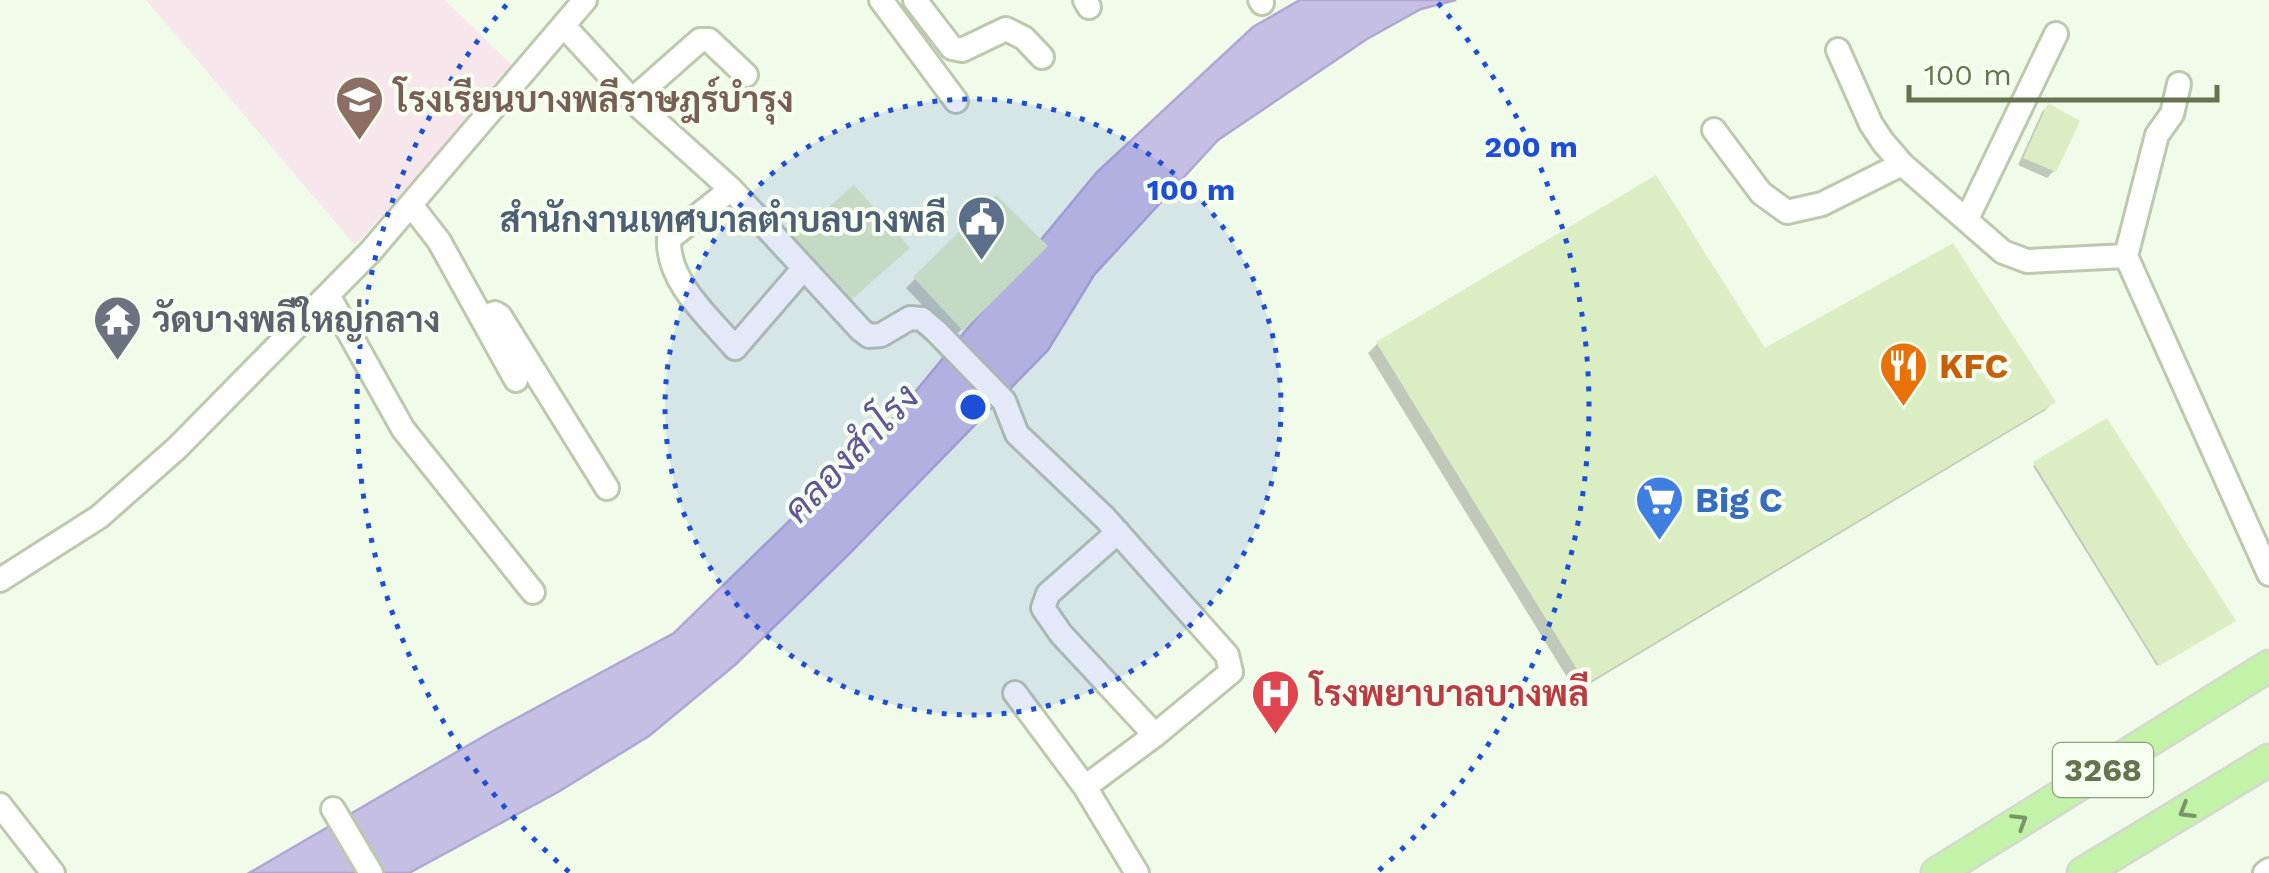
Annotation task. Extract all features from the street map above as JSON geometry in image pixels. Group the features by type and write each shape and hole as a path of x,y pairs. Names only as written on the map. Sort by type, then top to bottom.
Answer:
{"main road":[{"name":"3268","path":"1938,873 2269,666"},
{"name":"3268","path":"2098,869 2269,760"}],"street":[{"path":"0,580 126,496 411,205 584,0"},
{"path":"881,0 956,101"},
{"path":"915,0 952,48 962,50 1006,29 1024,38 1042,57"},
{"path":"564,26 632,100 731,189 869,336 881,335 910,318 922,319 936,331 1004,400 1017,434 1118,532 1227,655 1230,672 1085,787"},
{"path":"1967,219 2056,34"},
{"path":"632,100 700,40 709,40 746,75"},
{"path":"1838,50 1870,124 1902,164 2003,252 2016,260 2126,256"},
{"path":"2179,84 2172,114 2158,135 2126,256 2259,523 2269,574"},
{"path":"1714,130 1761,193 1787,212 1822,204 1902,164"},
{"path":"731,189 669,239 668,258 688,292 735,348 804,268"},
{"path":"411,205 439,241 516,380"},
{"path":"328,294 404,429 532,592"},
{"path":"482,318 500,316 606,488"},
{"path":"1118,532 1048,594 1043,608 1061,634 1155,735"},
{"path":"1015,693 1085,787 1136,873"},
{"path":"0,805 53,873"},
{"path":"332,809 371,873"}],"shaded area":[{"name":"โรงเรียนบางพลีราษฎร์บำรุง","path":"146,0 445,0 516,69 355,245"},
{"path":"1300,0 1456,0 1421,9 1367,39 1218,140 1094,275 1048,350 736,664 649,736 558,792 409,873 249,873 491,732 674,633 887,426 1097,172 1253,27"}],"building":[{"path":"2048,103 2080,121 2056,172 2023,158"},
{"name":"Big C","path":"1656,175 1765,348 1953,243 2056,402 1586,684 1376,342"},
{"path":"854,185 910,248 850,301 794,237"},
{"name":"สำนักงานเทศบาลตำบลบางพลี","path":"996,195 1048,246 963,331 913,277"},
{"path":"2107,418 2236,621 2159,666 2033,462"}],"place":[{"name":"โรงเรียนบางพลีราษฎร์บำรุง","path":"359,142"},
{"name":"สำนักงานเทศบาลตำบลบางพลี","path":"981,262"},
{"name":"วัดบางพลีใหญ่กลาง","path":"117,362"},
{"name":"KFC","path":"1904,408"},
{"name":"Big C","path":"1660,542"},
{"name":"โรงพยาบาลบางพลี","path":"1275,736"}],"water label":[{"name":"คลองสำโรง","path":"851,453"}]}
